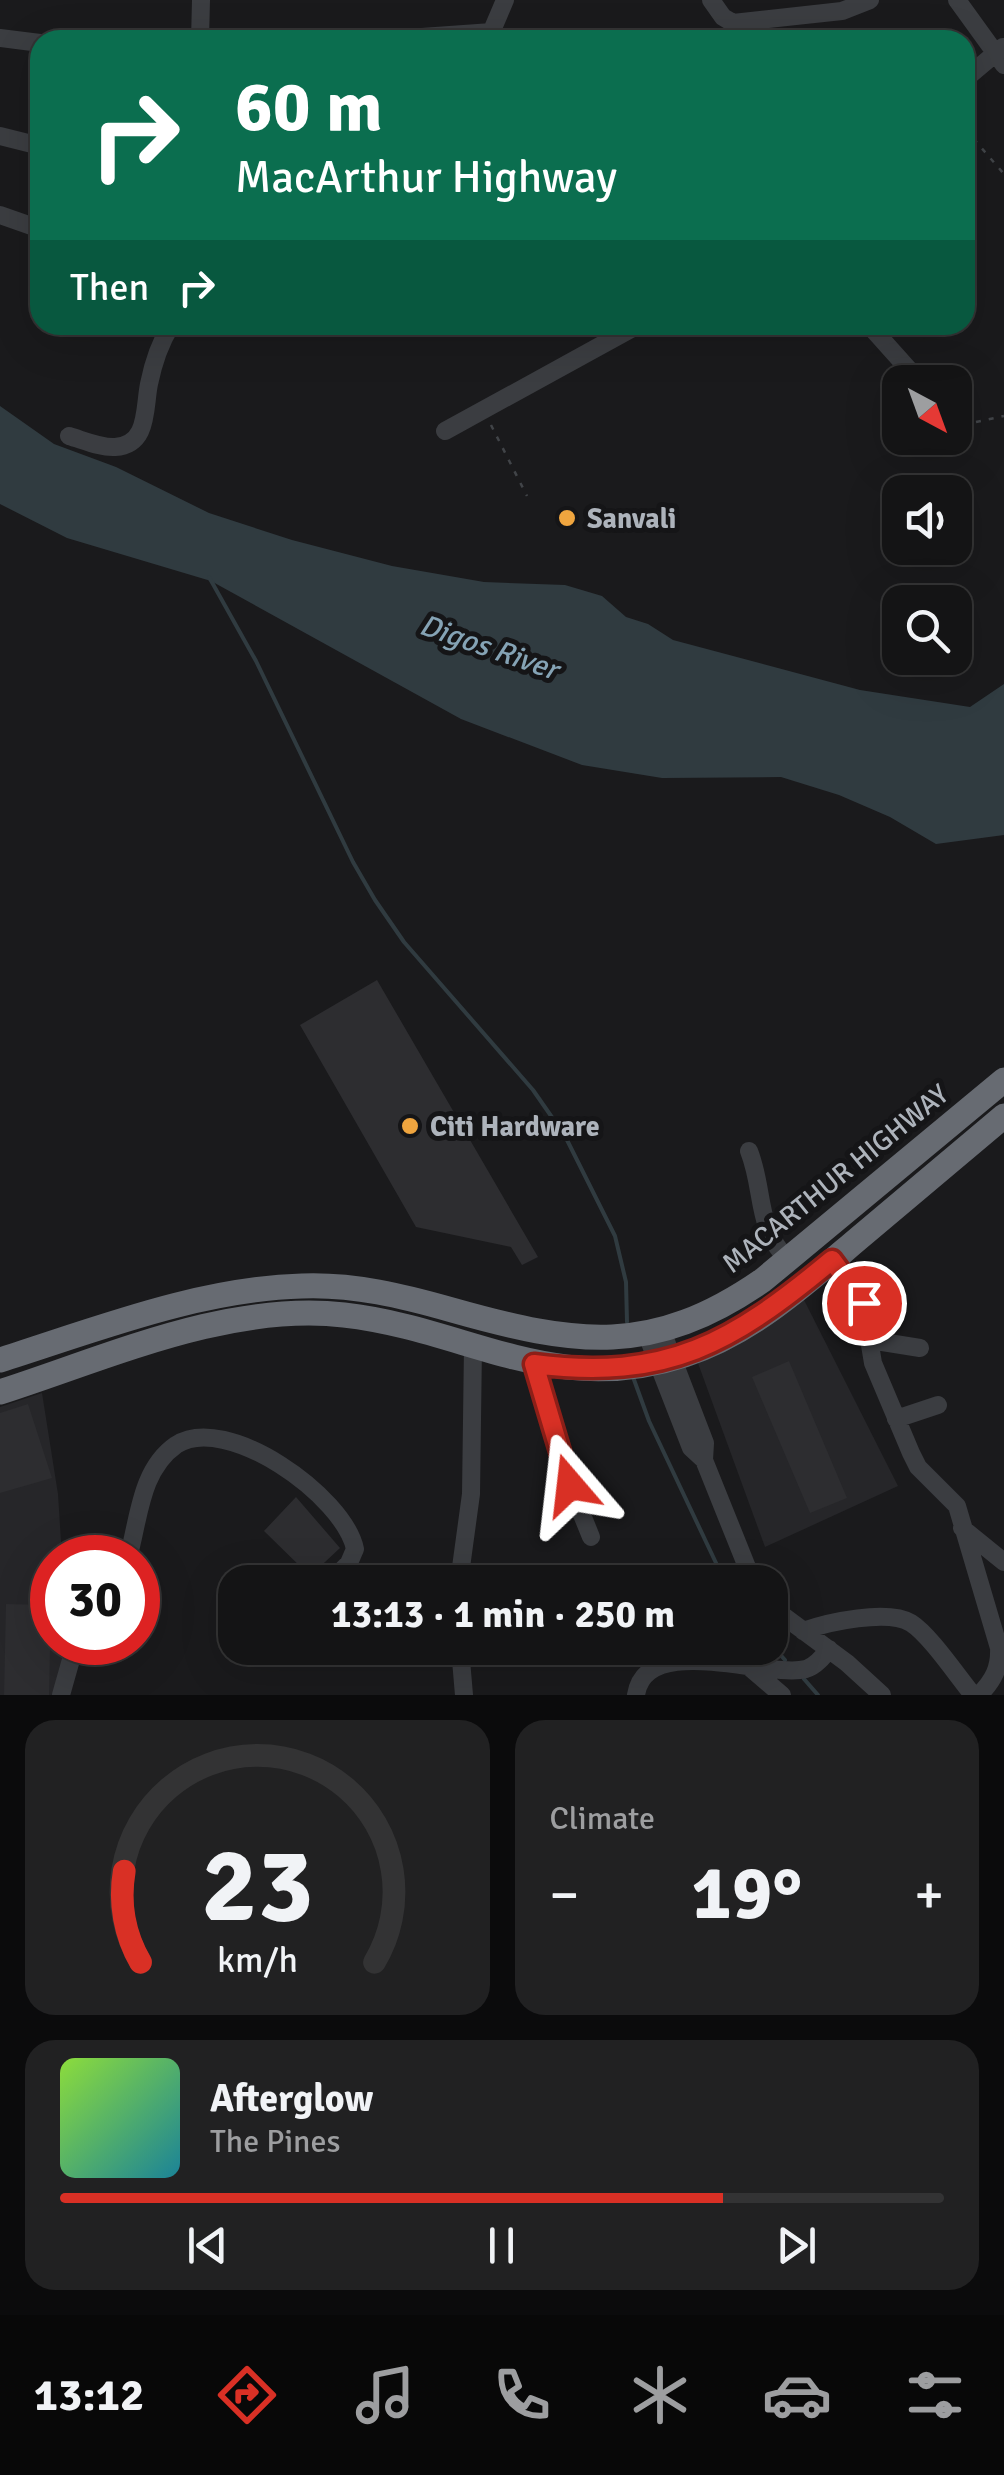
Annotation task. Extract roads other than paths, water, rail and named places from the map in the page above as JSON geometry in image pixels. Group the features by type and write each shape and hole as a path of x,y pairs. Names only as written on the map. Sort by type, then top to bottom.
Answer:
{"highway":[{"name":"MACARTHUR HIGHWAY","path":"0,1360 229,1293 304,1286 346,1286 381,1292 544,1334 598,1338 654,1333 730,1302 788,1260 1004,1080"},
{"path":"0,1392 188,1332 284,1316 344,1315 373,1320 534,1364 605,1369 666,1360 749,1325 1004,1116"}],"street":[{"path":"200,0 200,30"},
{"path":"493,30 506,0"},
{"path":"711,0 723,17 733,23 842,10 870,0"},
{"path":"956,0 1001,55 975,72"},
{"path":"0,38 30,42"},
{"path":"0,136 30,144"},
{"path":"0,215 30,225"},
{"path":"70,436 110,448 126,446 138,435 146,417 148,385 165,335"},
{"path":"444,431 620,335"},
{"path":"878,335 905,365"},
{"path":"750,1151 760,1186 763,1222 776,1248 788,1260"},
{"path":"803,1632 842,1621 908,1621 976,1695 994,1676 1000,1661 957,1506 918,1466 873,1362 864,1303 832,1260"},
{"path":"654,1333 692,1448 704,1460 745,1565"},
{"path":"870,1340 920,1348"},
{"path":"461,1565 471,1494 473,1346"},
{"path":"534,1364 570,1485 591,1537"},
{"path":"896,1419 938,1405"},
{"path":"133,1535 152,1473 178,1445 195,1437 210,1437 260,1454 299,1477 328,1501 343,1519 355,1549 346,1565"},
{"path":"962,1528 1004,1562"},
{"path":"788,1620 829,1648 882,1695"},
{"path":"636,1695 642,1678 678,1663 725,1661 805,1670 829,1648"},
{"path":"62,1695 70,1665"},
{"path":"461,1665 464,1695"},
{"path":"748,1666 782,1695"}],"water":[{"name":"Digos River","path":"0,406 54,444 116,467 209,513 292,540 392,566 484,582 565,585 602,596 626,617 648,624 673,640 860,690 970,707 1004,684 1004,835 936,844 890,817 839,795 781,777 662,778 582,765 461,719 211,581 67,538 0,504"}],"waterway":[{"path":"209,577 256,661 375,900 404,942 533,1090 565,1136 615,1236 626,1282 627,1322"},
{"path":"633,1377 649,1421 717,1565"},
{"path":"804,1679 818,1695"}],"place":[{"name":"Sanvali","path":"567,518"},
{"name":"Citi Hardware","path":"410,1126"}]}
